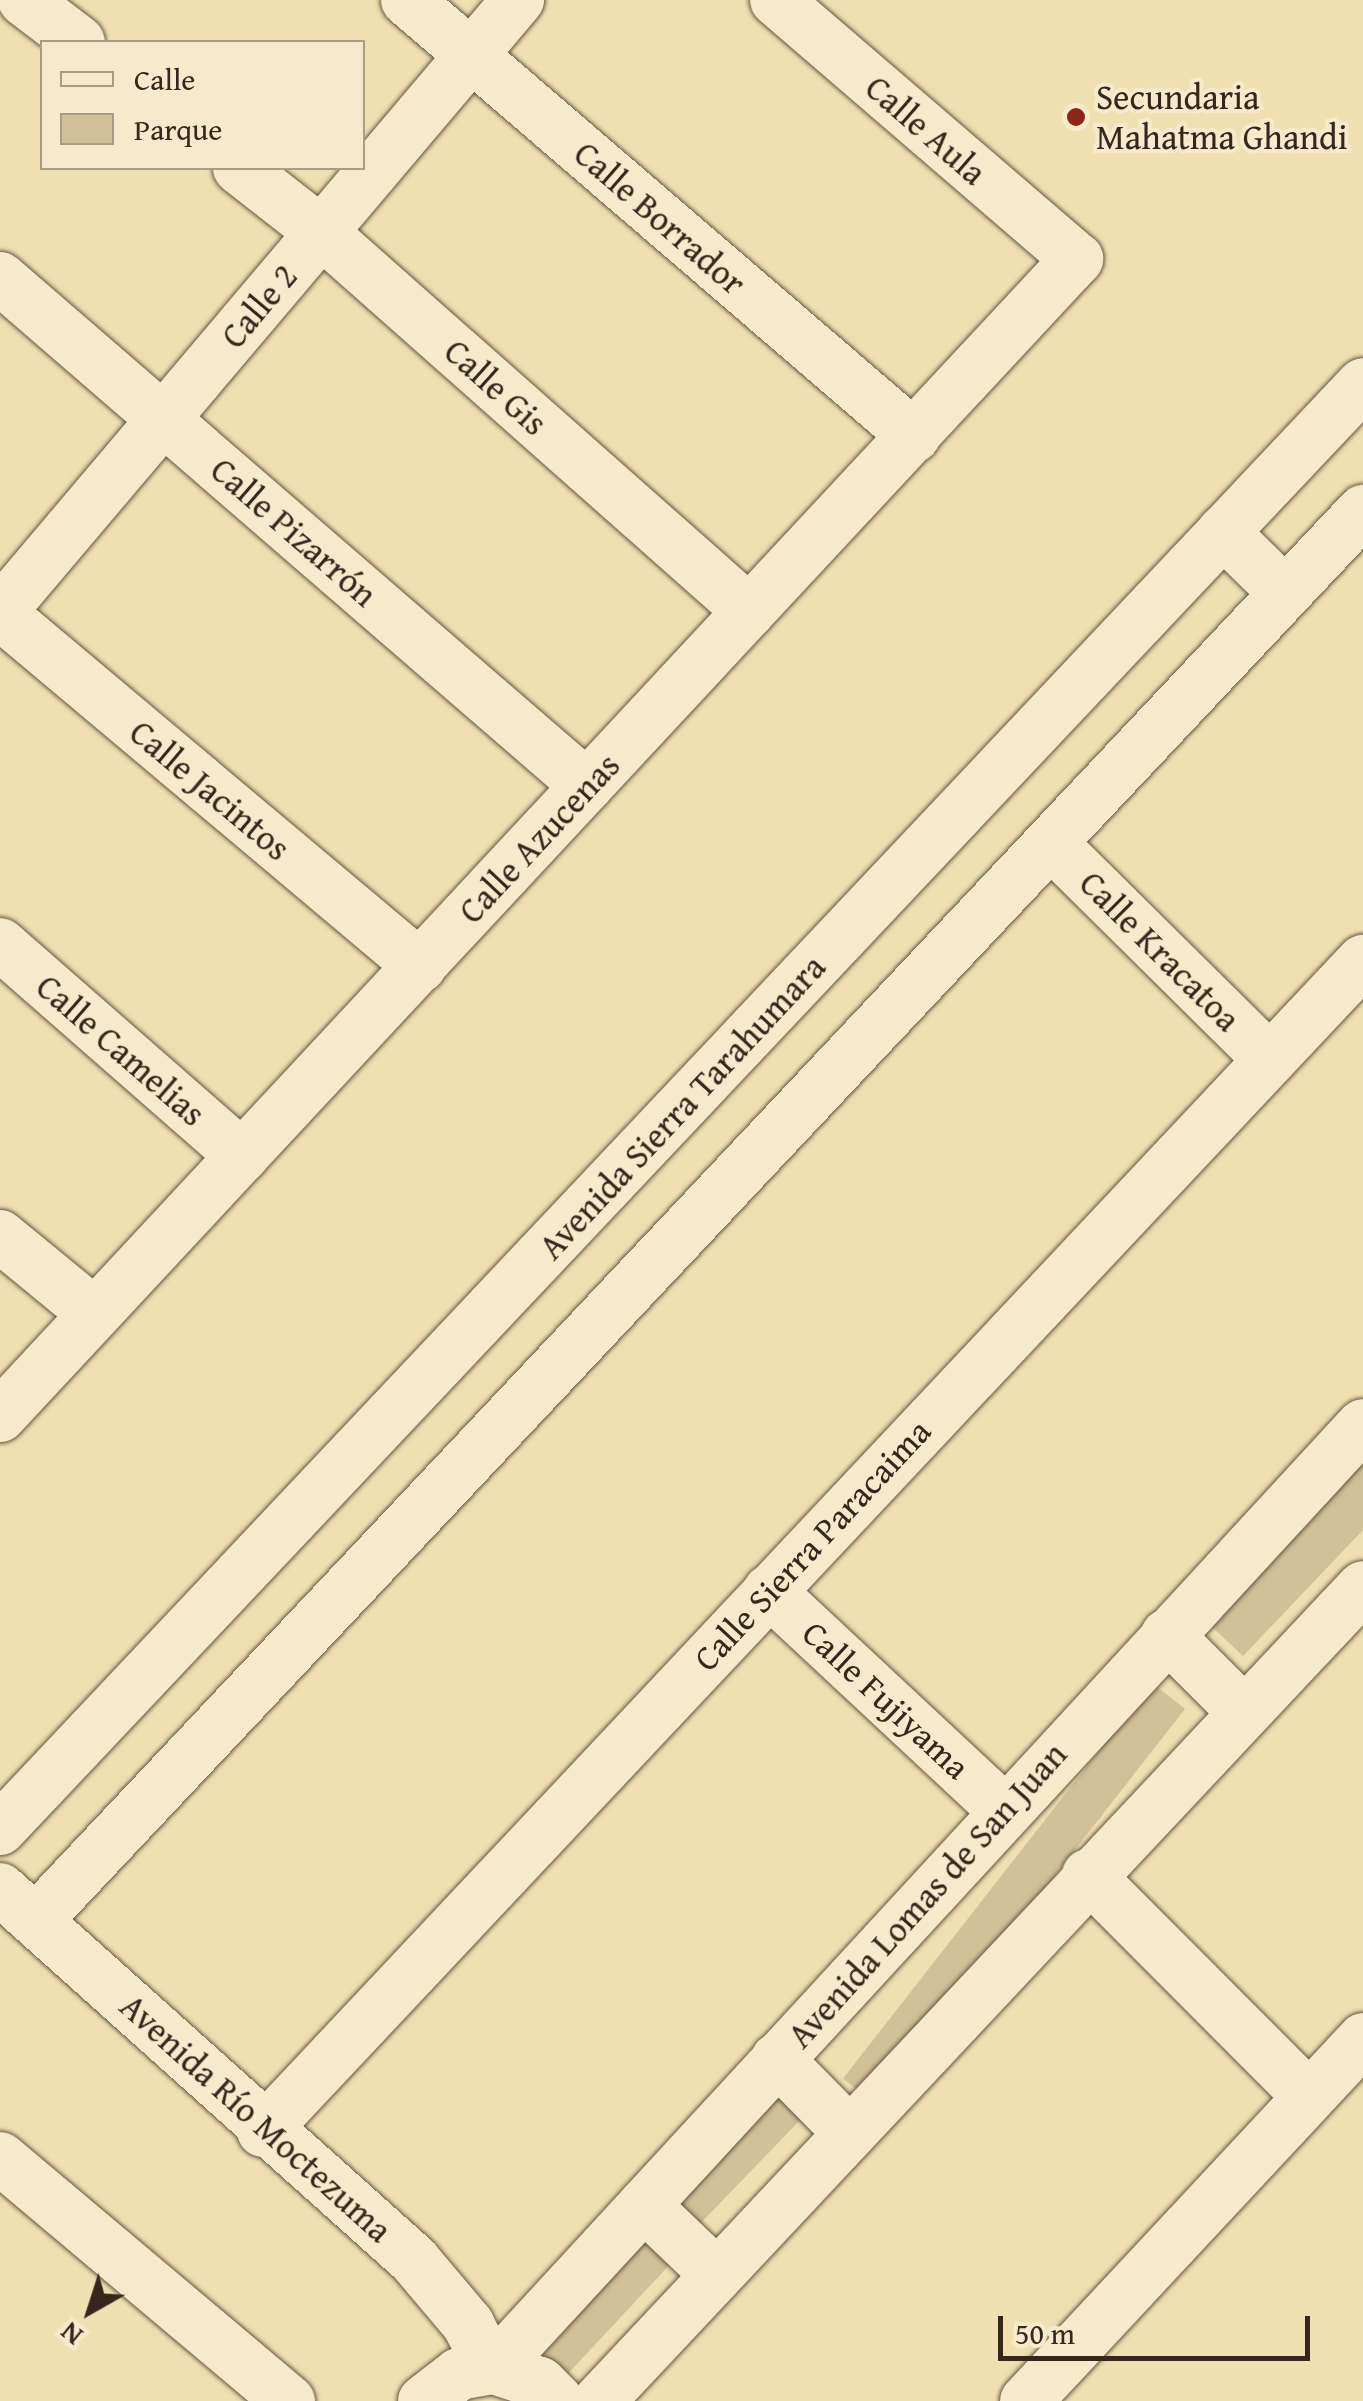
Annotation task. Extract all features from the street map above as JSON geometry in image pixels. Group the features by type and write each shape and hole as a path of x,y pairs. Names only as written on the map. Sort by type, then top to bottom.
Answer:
{"street":[{"path":"24,0 76,40"},
{"name":"Calle Borrador","path":"406,0 914,436"},
{"name":"Calle 2","path":"0,613 518,0"},
{"name":"Calle Aula","path":"776,0 1077,260"},
{"name":"Calle Gis","path":"242,170 322,232 750,611"},
{"name":"Calle Azucenas","path":"0,1416 1077,260"},
{"name":"Calle Pizarrón","path":"0,278 587,786"},
{"name":"Avenida Sierra Tarahumara","path":"0,1829 1363,384"},
{"path":"19,1904 1051,843 1363,511"},
{"path":"1223,532 1285,594"},
{"name":"Calle Jacintos","path":"0,613 420,966"},
{"name":"Calle Kracatoa","path":"1051,843 1270,1060"},
{"name":"Calle Camelias","path":"0,944 242,1156"},
{"name":"Calle Sierra Paracaima","path":"263,2131 1363,961"},
{"path":"0,1236 95,1314"},
{"name":"Avenida Lomas de San Juan","path":"424,2401 459,2374 486,2369 644,2205 1004,1809 1363,1424"},
{"path":"599,2401 847,2130 1363,1587"},
{"name":"Calle Fujiyama","path":"769,1591 1004,1809"},
{"path":"1167,1635 1244,1712"},
{"path":"1088,1875 1308,2096"},
{"name":"Avenida Río Moctezuma","path":"19,1904 263,2131 447,2294 478,2344 486,2369"},
{"path":"1026,2401 1363,2038"},
{"path":"777,2059 847,2130"},
{"path":"0,2158 290,2401"},
{"path":"644,2205 715,2273"},
{"path":"486,2369 540,2383 558,2401"}],"green space":[{"path":"1363,1455 1363,1530 1243,1656 1207,1622"},
{"path":"1152,1683 1185,1709 876,2104 843,2079"},
{"path":"772,2083 805,2115 698,2226 665,2194"},
{"path":"635,2230 671,2263 566,2375 531,2342"}],"place":[{"name":"Secundaria Mahatma Ghandi","path":"1076,117"}]}
